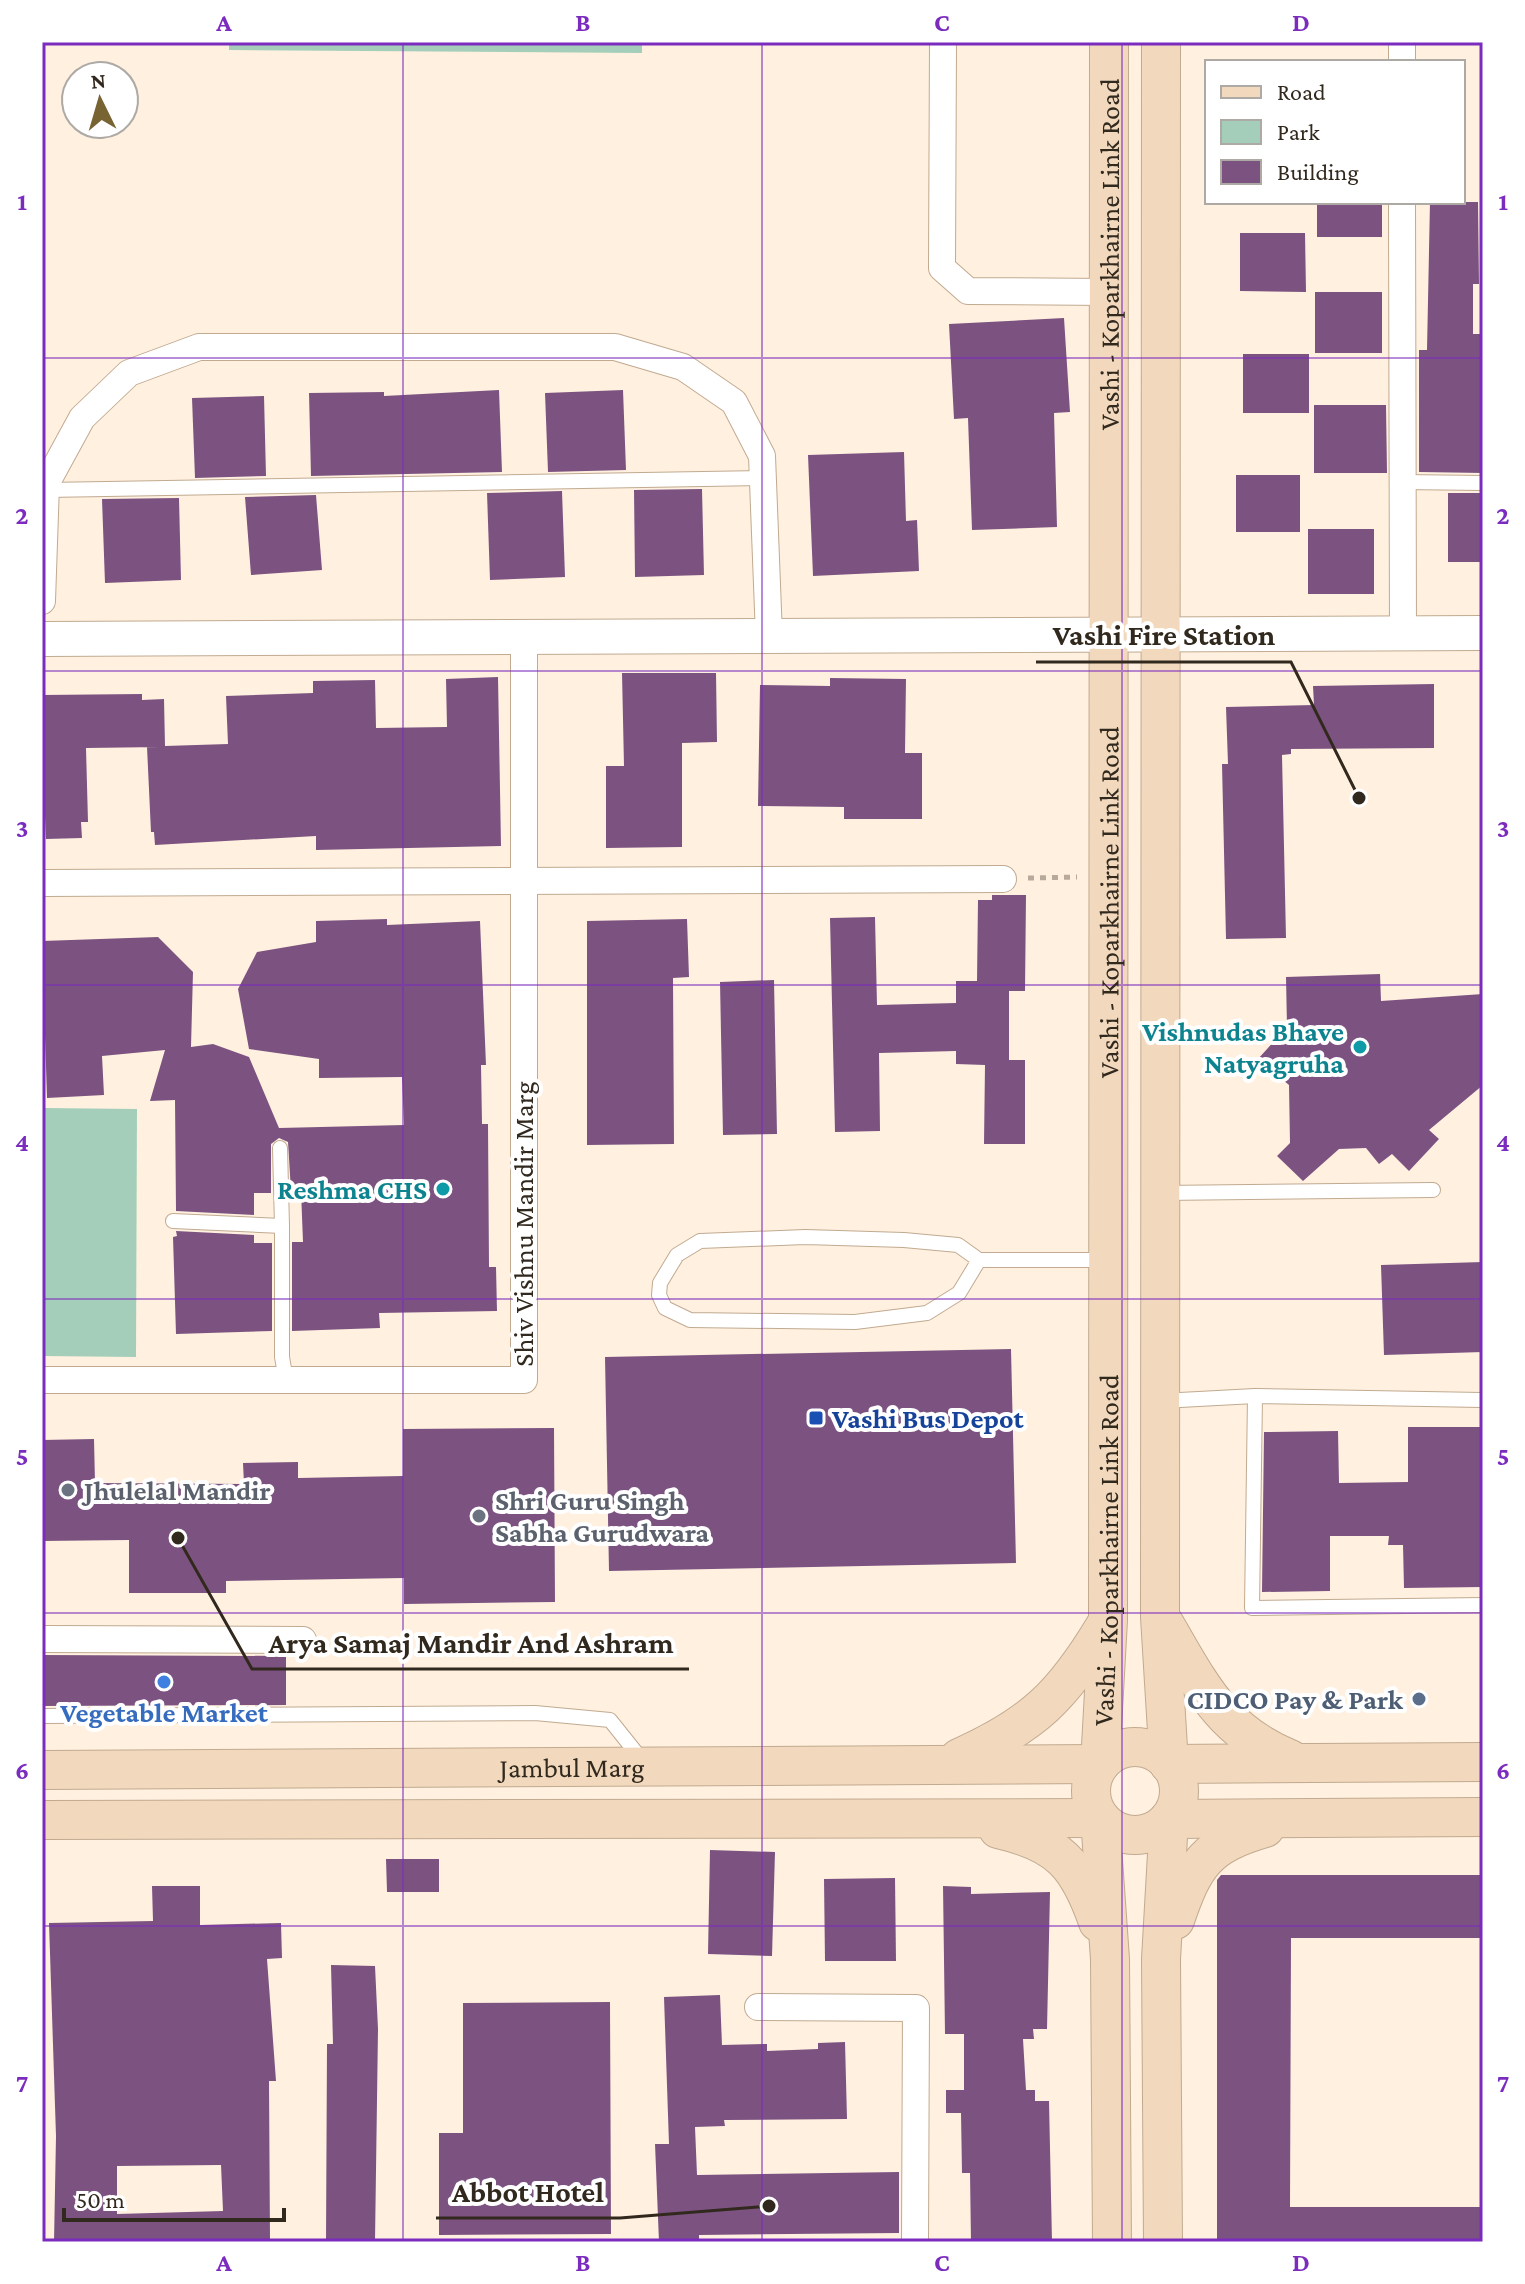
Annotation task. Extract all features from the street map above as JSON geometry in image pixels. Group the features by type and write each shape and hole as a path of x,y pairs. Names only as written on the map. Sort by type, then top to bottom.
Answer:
{"main road":[{"name":"Vashi - Koparkhairne Link Road","path":"1100,1764 1108,1620 1109,42"},
{"name":"Vashi - Koparkhairne Link Road","path":"1161,42 1160,1617 1169,1764"},
{"path":"1160,1617 1201,1686 1229,1721 1257,1745 1298,1762"},
{"path":"945,1764 1007,1737 1043,1709 1076,1674 1108,1620"},
{"path":"1112,2242 1110,1959 1100,1818 1090,1791 1100,1764 1122,1749 1134,1747 1148,1749 1169,1764 1179,1791 1169,1819 1161,1959 1163,2242"},
{"path":"1169,1764 1483,1762"},
{"name":"Jambul Marg","path":"42,1770 1100,1764"},
{"path":"1100,1818 1121,1833 1134,1835 1147,1833 1169,1819 1483,1817"},
{"path":"946,1818 1021,1834 1046,1844 1069,1862 1086,1889 1110,1959"},
{"name":"Jambul Marg","path":"42,1820 1100,1818"},
{"path":"1161,1959 1186,1885 1199,1862 1218,1845 1298,1818"}],"street":[{"path":"943,42 942,268 968,291 1109,292"},
{"path":"1402,204 1403,634"},
{"path":"42,601 46,490 82,418 129,373 199,347 615,347 683,367 734,402 762,456 769,636"},
{"path":"42,639 1483,633"},
{"name":"Shiv Vishnu Mandir Marg","path":"42,1380 524,1380 524,637"},
{"path":"42,883 1003,879"},
{"path":"42,1639 303,1640"},
{"path":"758,2007 916,2008 915,2242"}],"lane":[{"path":"46,490 763,478"},
{"path":"1402,482 1483,483"},
{"path":"280,1148 282,1357 286,1380"},
{"path":"1161,1193 1433,1190"},
{"path":"173,1221 282,1226"},
{"path":"979,1260 959,1293 927,1313 855,1322 690,1320 665,1308 659,1295 660,1283 677,1255 700,1241 805,1237 904,1240 958,1245 979,1260 1109,1260"},
{"path":"1161,1401 1255,1396 1482,1400"},
{"path":"1255,1396 1252,1608 1483,1605"},
{"path":"42,1716 550,1715 610,1720 647,1766"}],"path":[{"path":"1003,879 1109,877"}],"green space":[{"path":"229,42 642,42 642,53 229,50"},
{"path":"42,1108 137,1109 136,1357 42,1356"}],"building":[{"path":"1478,202 1479,284 1473,284 1473,334 1483,334 1483,473 1419,472 1419,350 1427,350 1430,204"},
{"path":"1317,204 1382,204 1382,237 1317,237"},
{"path":"1240,233 1305,233 1306,292 1240,291"},
{"path":"1315,292 1382,292 1382,353 1315,353"},
{"path":"1064,318 1070,412 1054,413 1057,527 972,530 968,418 954,419 949,324"},
{"path":"1243,354 1309,354 1309,413 1243,413"},
{"path":"499,390 502,472 311,476 309,393 384,392 384,396"},
{"path":"623,390 626,470 548,472 545,393"},
{"path":"264,396 266,476 195,478 192,398"},
{"path":"1314,405 1386,405 1387,473 1314,473"},
{"path":"904,452 906,521 917,520 919,571 813,576 808,455"},
{"path":"1236,475 1300,475 1300,532 1236,532"},
{"path":"702,489 704,575 635,577 634,490"},
{"path":"562,491 565,577 490,580 487,493"},
{"path":"1448,493 1483,493 1483,562 1448,562"},
{"path":"316,495 322,570 251,575 245,497"},
{"path":"179,498 181,580 105,583 102,499"},
{"path":"1308,529 1374,529 1374,594 1308,594"},
{"path":"622,673 716,673 717,742 682,743 682,847 606,848 606,766 624,766"},
{"path":"498,677 501,846 316,850 316,836 155,845 154,832 151,832 147,747 86,748 88,822 81,822 82,838 46,839 45,816 42,816 42,695 142,694 142,700 164,699 165,746 228,744 226,696 313,693 313,681 375,680 376,728 447,727 446,679"},
{"path":"830,678 906,679 905,753 922,753 922,819 844,819 844,807 758,806 760,685 830,686"},
{"path":"1434,684 1434,748 1291,749 1291,754 1282,755 1286,938 1226,939 1222,764 1228,764 1226,707 1314,705 1313,686"},
{"path":"992,895 1026,895 1025,991 1009,991 1009,1060 1025,1060 1025,1144 984,1144 985,1065 956,1064 956,1051 879,1053 880,1131 835,1132 830,918 875,917 877,1005 956,1003 956,981 977,981 978,900 992,900"},
{"path":"387,919 387,925 480,921 486,1065 481,1065 482,1124 488,1124 489,1267 496,1267 497,1311 379,1313 380,1328 292,1331 292,1242 303,1242 301,1191 291,1191 288,1142 279,1138 271,1144 271,1193 254,1193 254,1215 176,1211 175,1100 150,1101 165,1050 102,1056 104,1095 47,1098 42,941 158,937 193,972 191,1047 213,1044 249,1057 279,1128 404,1125 402,1077 319,1078 319,1059 249,1049 238,989 257,952 316,942 316,921"},
{"path":"687,919 689,977 673,978 674,1144 587,1145 587,921"},
{"path":"1380,974 1381,1001 1483,994 1483,1085 1429,1130 1439,1139 1409,1171 1392,1154 1379,1164 1366,1148 1339,1149 1303,1181 1277,1156 1290,1143 1289,1085 1258,1059 1287,1027 1286,977"},
{"path":"774,980 777,1134 723,1135 720,982"},
{"path":"176,1231 254,1235 254,1243 272,1243 272,1331 176,1334 173,1237 177,1236"},
{"path":"1483,1262 1483,1352 1384,1355 1381,1265"},
{"path":"1011,1349 1016,1563 609,1571 605,1357"},
{"path":"1408,1427 1483,1427 1483,1587 1404,1588 1403,1545 1388,1545 1389,1536 1330,1536 1330,1591 1262,1592 1264,1432 1338,1431 1339,1483 1408,1482"},
{"path":"554,1428 555,1602 404,1604 404,1578 226,1581 226,1593 129,1593 129,1540 42,1541 42,1440 94,1439 95,1483 244,1484 243,1463 298,1462 298,1478 403,1476 403,1429"},
{"name":"Vegetable Market","path":"42,1655 286,1656 286,1705 42,1706"},
{"path":"710,1850 775,1852 772,1956 708,1954"},
{"path":"386,1859 439,1859 439,1892 387,1892"},
{"path":"1221,1875 1483,1875 1483,1938 1291,1938 1290,2207 1483,2207 1483,2242 1217,2242 1217,1880"},
{"path":"895,1878 896,1961 825,1961 824,1879"},
{"path":"152,1886 200,1886 200,1925 281,1923 282,1958 267,1959 276,2081 269,2081 270,2242 54,2242 56,2136 49,1923 153,1921","holes":["221,2165 223,2211 117,2214 117,2166"]},
{"path":"943,1886 971,1887 971,1894 1050,1892 1047,2029 1033,2029 1034,2039 1023,2039 1026,2090 1035,2090 1035,2101 1049,2101 1052,2242 971,2242 970,2173 962,2173 961,2113 946,2113 946,2090 964,2090 964,2034 945,2034"},
{"path":"331,1965 375,1966 378,2029 375,2242 326,2242 327,2044 333,2044"},
{"path":"720,1995 722,2045 767,2044 767,2051 818,2049 818,2043 845,2042 847,2119 724,2120 725,2126 695,2127 697,2175 899,2172 899,2233 699,2235 699,2242 659,2242 655,2144 669,2144 664,1997"},
{"path":"610,2002 611,2234 439,2235 439,2133 463,2133 463,2003"}],"place":[{"name":"Vashi Fire Station","path":"1359,798"},
{"name":"Vishnudas Bhave Natyagruha","path":"1360,1047"},
{"name":"Reshma CHS","path":"443,1189"},
{"name":"Vashi Bus Depot","path":"816,1418"},
{"name":"Jhulelal Mandir","path":"68,1490"},
{"name":"Shri Guru Singh Sabha Gurudwara","path":"479,1516"},
{"name":"Arya Samaj Mandir And Ashram","path":"178,1538"},
{"name":"Vegetable Market","path":"164,1682"},
{"name":"CIDCO Pay & Park","path":"1419,1699"},
{"name":"Abbot Hotel","path":"769,2206"}]}
